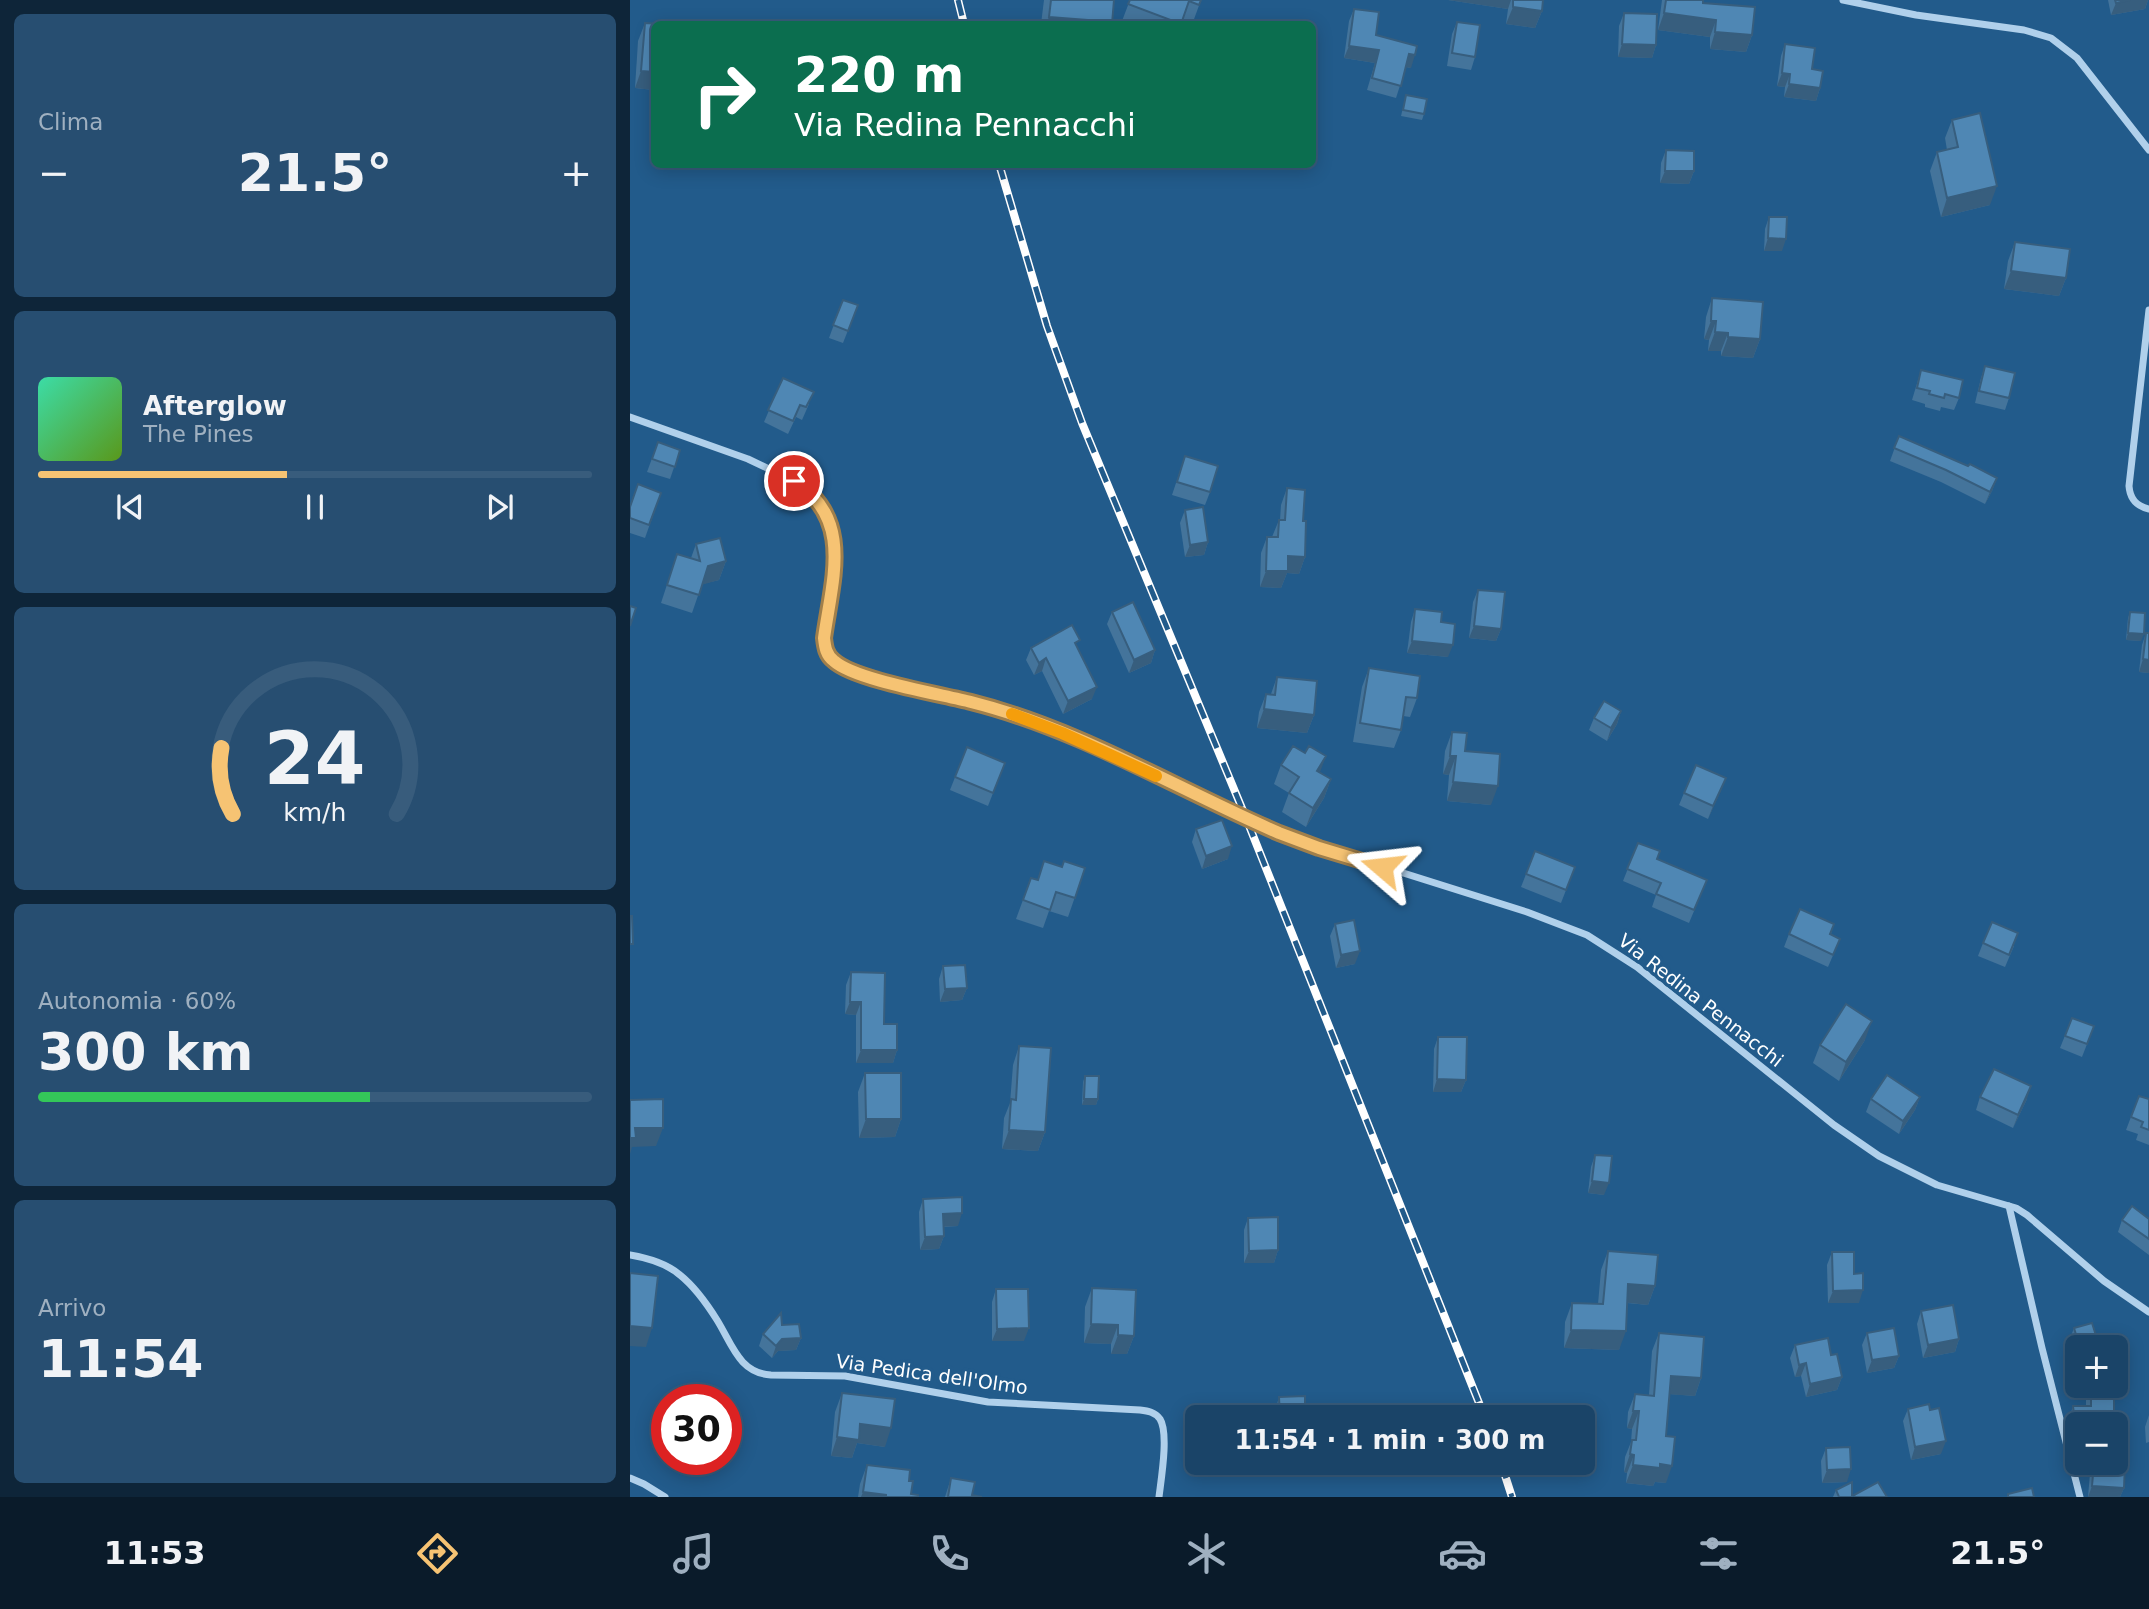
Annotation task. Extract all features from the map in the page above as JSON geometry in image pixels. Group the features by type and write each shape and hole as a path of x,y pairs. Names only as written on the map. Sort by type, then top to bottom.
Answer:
{"street":[{"path":"1843,0 1916,15 2024,30 2051,38 2077,58 2149,150"},
{"path":"2149,310 2129,486 2136,504 2149,509"},
{"name":"Via Redina Pennacchi","path":"630,417 758,464 800,485 817,501 831,527 835,550 834,581 825,644 827,653 840,666 867,676 987,706 1042,725 1289,837 1577,930 1607,946 1637,967 1834,1125 1879,1156 1909,1173 1947,1189 2009,1206 2027,1215 2104,1281 2149,1312"},
{"path":"2009,1206 2080,1497"},
{"name":"Via Pedica dell'Olmo","path":"630,1255 663,1264 683,1277 711,1311 738,1359 758,1373 845,1376 988,1402 1140,1410 1154,1414 1161,1422 1164,1434 1159,1497"},
{"path":"630,1478 644,1483 665,1497"}],"building":[{"path":"1051,0 1114,0 1112,21 1049,17"},
{"path":"1130,0 1201,0 1199,5 1189,1 1182,21 1173,21 1128,4"},
{"path":"1513,0 1543,0 1542,11 1513,7"},
{"path":"1666,0 1703,0 1703,3 1755,7 1752,35 1715,32 1716,20 1664,13"},
{"path":"1354,9 1379,12 1376,35 1417,46 1415,55 1409,54 1401,86 1372,78 1379,50 1349,46"},
{"path":"1624,13 1657,14 1656,45 1622,44"},
{"path":"1457,22 1480,25 1475,57 1452,53"},
{"path":"645,23 651,23 651,72 641,71"},
{"path":"1785,44 1815,48 1812,69 1823,71 1820,88 1789,84 1790,74 1782,73"},
{"path":"1406,95 1427,99 1424,114 1403,110"},
{"path":"1980,113 1997,186 1947,198 1937,152 1958,147 1952,120"},
{"path":"1666,150 1694,151 1694,171 1665,171"},
{"path":"1769,217 1787,217 1786,239 1768,238"},
{"path":"2015,242 2070,249 2066,278 2011,271"},
{"path":"1712,298 1763,302 1760,339 1728,337 1728,333 1715,332 1716,321 1711,321"},
{"path":"843,300 858,305 848,331 833,325"},
{"path":"1985,366 2015,373 2009,398 1979,391"},
{"path":"1921,370 1963,380 1959,398 1945,394 1944,398 1917,388"},
{"path":"783,378 814,392 806,407 800,405 793,421 768,410"},
{"path":"1899,436 1968,466 1970,464 1997,478 1990,492 1894,448"},
{"path":"658,442 680,450 675,467 652,459"},
{"path":"1185,456 1218,466 1210,492 1177,482"},
{"path":"638,484 661,493 649,525 630,518 630,507"},
{"path":"1287,488 1305,490 1305,557 1288,556 1288,571 1266,571 1267,537 1278,537 1279,520 1285,520"},
{"path":"1203,507 1208,542 1190,545 1185,510"},
{"path":"720,538 726,561 708,566 699,595 667,585 677,554 700,561 696,544"},
{"path":"1478,590 1505,592 1501,629 1474,626"},
{"path":"1133,602 1155,650 1134,660 1112,612"},
{"path":"630,606 636,608 630,626"},
{"path":"1415,609 1442,612 1441,622 1455,624 1453,645 1412,641"},
{"path":"2130,612 2145,613 2144,634 2128,633"},
{"path":"1072,625 1080,640 1075,643 1097,687 1068,701 1046,658 1039,663 1031,648"},
{"path":"2146,633 2149,633 2149,660 2143,659"},
{"path":"1369,668 1420,676 1417,698 1406,697 1401,730 1360,723"},
{"path":"1277,677 1317,681 1314,715 1264,709 1266,694 1275,695"},
{"path":"1604,701 1621,711 1611,728 1594,718"},
{"path":"1452,732 1467,733 1465,751 1500,754 1498,786 1453,782 1456,756 1450,756"},
{"path":"1293,746 1305,753 1309,746 1326,756 1317,771 1331,779 1313,808 1289,793 1299,777 1281,765"},
{"path":"967,747 1005,763 993,793 955,777"},
{"path":"1696,765 1726,778 1713,806 1684,793"},
{"path":"1222,820 1232,846 1206,856 1196,829"},
{"path":"1638,843 1660,851 1657,859 1707,880 1694,910 1656,894 1661,883 1627,869"},
{"path":"1535,851 1575,867 1566,890 1526,874"},
{"path":"1044,861 1062,867 1064,861 1085,868 1075,898 1056,892 1050,910 1023,900 1031,878 1038,880"},
{"path":"1800,909 1834,924 1830,934 1840,939 1833,955 1789,934"},
{"path":"632,916 633,944 630,944"},
{"path":"1354,920 1360,951 1341,955 1335,924"},
{"path":"1992,922 2018,933 2009,955 1983,943"},
{"path":"965,965 967,988 945,989 943,966"},
{"path":"851,972 885,973 884,1024 897,1024 897,1050 861,1050 861,1002 850,1002"},
{"path":"1846,1004 1872,1021 1846,1062 1820,1045"},
{"path":"2072,1018 2094,1026 2087,1044 2065,1036"},
{"path":"1438,1037 1467,1037 1466,1080 1437,1079"},
{"path":"1019,1046 1051,1048 1045,1132 1009,1130 1011,1099 1016,1100"},
{"path":"1994,1069 2031,1086 2018,1115 1980,1097"},
{"path":"865,1073 901,1073 901,1119 866,1119"},
{"path":"1887,1075 1920,1097 1903,1121 1871,1099"},
{"path":"1085,1076 1099,1076 1098,1099 1084,1099"},
{"path":"2139,1096 2149,1099 2149,1130 2141,1127 2143,1122 2131,1117"},
{"path":"663,1099 663,1128 635,1128 636,1138 630,1138 630,1100"},
{"path":"1595,1155 1612,1156 1609,1183 1592,1181"},
{"path":"962,1197 962,1213 943,1214 944,1236 925,1237 923,1199"},
{"path":"2132,1206 2149,1219 2149,1239 2122,1220"},
{"path":"1278,1217 1278,1250 1249,1251 1248,1218"},
{"path":"1608,1251 1658,1255 1655,1286 1628,1284 1626,1331 1571,1330 1572,1303 1603,1304"},
{"path":"1832,1252 1854,1252 1854,1274 1863,1273 1863,1290 1833,1291"},
{"path":"630,1273 658,1276 652,1328 630,1326"},
{"path":"1092,1288 1136,1290 1134,1336 1118,1335 1118,1325 1091,1324"},
{"path":"996,1289 1028,1289 1029,1328 997,1329"},
{"path":"1953,1305 1959,1339 1928,1345 1921,1311"},
{"path":"781,1313 782,1325 799,1324 801,1338 782,1339 776,1346 763,1334"},
{"path":"2092,1323 2096,1335 2076,1335 2074,1328"},
{"path":"1894,1328 1899,1356 1872,1360 1867,1333"},
{"path":"1659,1333 1704,1337 1701,1378 1671,1376 1666,1436 1675,1437 1672,1466 1660,1464 1660,1468 1633,1465 1634,1455 1630,1454 1632,1440 1636,1440 1639,1411 1633,1411 1635,1394 1654,1396"},
{"path":"1828,1338 1831,1355 1837,1354 1842,1377 1810,1384 1806,1363 1799,1365 1795,1345"},
{"path":"842,1393 895,1399 891,1428 860,1424 859,1440 837,1437"},
{"path":"1305,1396 1305,1405 1279,1405 1279,1397"},
{"path":"2091,1398 2114,1398 2114,1412 2074,1412 2073,1406 2091,1406"},
{"path":"1929,1404 1930,1410 1939,1408 1946,1441 1915,1447 1908,1409"},
{"path":"1850,1447 1851,1469 1827,1470 1826,1448"},
{"path":"867,1465 910,1470 909,1481 913,1481 911,1494 918,1497 886,1497 863,1492"},
{"path":"2093,1475 2125,1475 2124,1488 2092,1486"},
{"path":"951,1478 975,1482 972,1495 982,1497 948,1497"},
{"path":"1852,1482 1852,1497 1839,1497 1836,1490"},
{"path":"1878,1482 1887,1497 1855,1497 1854,1495"},
{"path":"2032,1488 2034,1497 2008,1497 2008,1494"}],"railway":[{"path":"958,0 963,21"},
{"path":"1000,168 1047,326 1082,423 1246,818 1480,1405"},
{"path":"1505,1475 1512,1497"}],"slow traffic":[{"path":"1012,714 1062,733 1156,776"}],"route":[{"path":"794,481 817,501 831,527 835,570 824,638 827,653 840,666 857,673 987,706 1042,725 1279,833 1382,867"}]}
